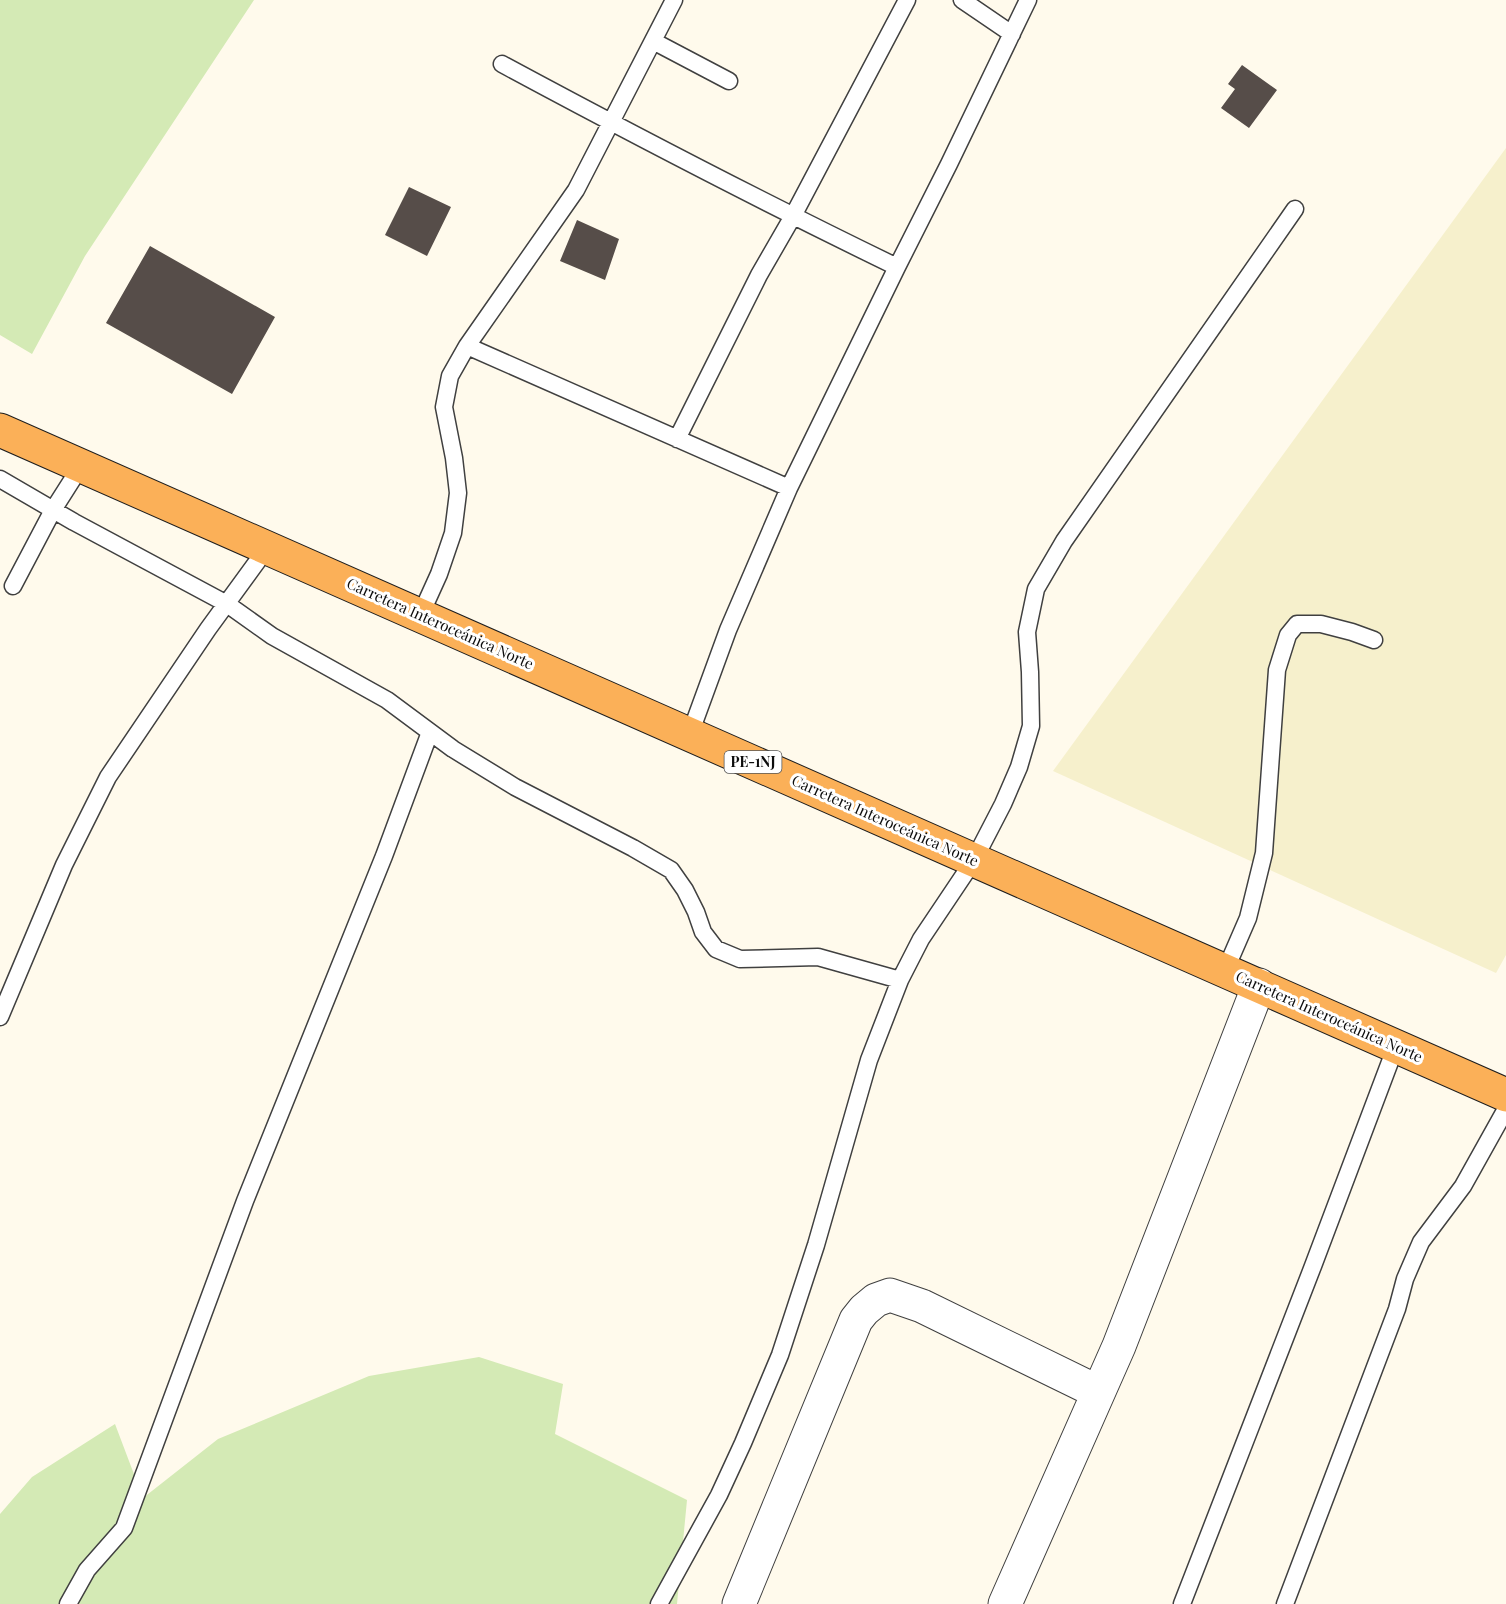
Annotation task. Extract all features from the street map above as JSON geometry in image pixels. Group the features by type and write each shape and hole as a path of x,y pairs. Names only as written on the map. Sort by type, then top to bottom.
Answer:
{"highway":[{"name":"Carretera Interoceánica Norte","path":"0,430 1506,1095"}],"street":[{"path":"1005,1604 1119,1346 1259,985"},
{"path":"739,1604 856,1320 876,1300 890,1295 922,1306 1098,1392"}],"lane":[{"path":"420,615 453,533 458,494 444,407 450,376 467,346 576,190 674,0"},
{"path":"677,439 759,275 793,216 907,0"},
{"path":"962,0 1012,34"},
{"path":"690,734 728,630 789,488 1028,0"},
{"path":"653,41 729,81"},
{"path":"502,64 612,123 897,267"},
{"path":"659,1604 719,1495 780,1355 816,1245 868,1060 900,980 921,939 974,860 1019,767 1031,726 1027,632 1036,589 1064,541 1295,209"},
{"path":"467,346 789,488"},
{"path":"13,586 53,510 81,466"},
{"path":"0,479 227,604 272,636 387,700 453,749 515,787 671,870 686,890 703,932 716,949 741,959 818,957 900,980"},
{"path":"0,1017 64,865 108,777 267,548"},
{"path":"1225,971 1248,918 1264,853 1277,670 1288,634 1298,624 1321,624 1374,640"},
{"path":"68,1604 87,1570 124,1528 245,1201 384,856 430,732"},
{"path":"1182,1604 1396,1046"},
{"path":"1284,1604 1421,1242 1463,1186 1506,1109"}],"shaded area":[{"path":"1506,148 1506,955 1496,973 1053,771"}],"green space":[{"path":"0,0 254,0 85,256 32,354 0,335"},
{"path":"479,1357 563,1384 555,1434 687,1500 677,1604 0,1604 0,1514 32,1477 115,1424 143,1498 218,1439 369,1376"}],"building":[{"path":"1242,65 1277,90 1249,128 1221,108 1235,89 1228,84"},
{"path":"409,187 451,207 427,256 385,235"},
{"path":"577,220 619,239 605,280 560,261"},
{"path":"150,246 275,317 232,394 106,323"}]}
